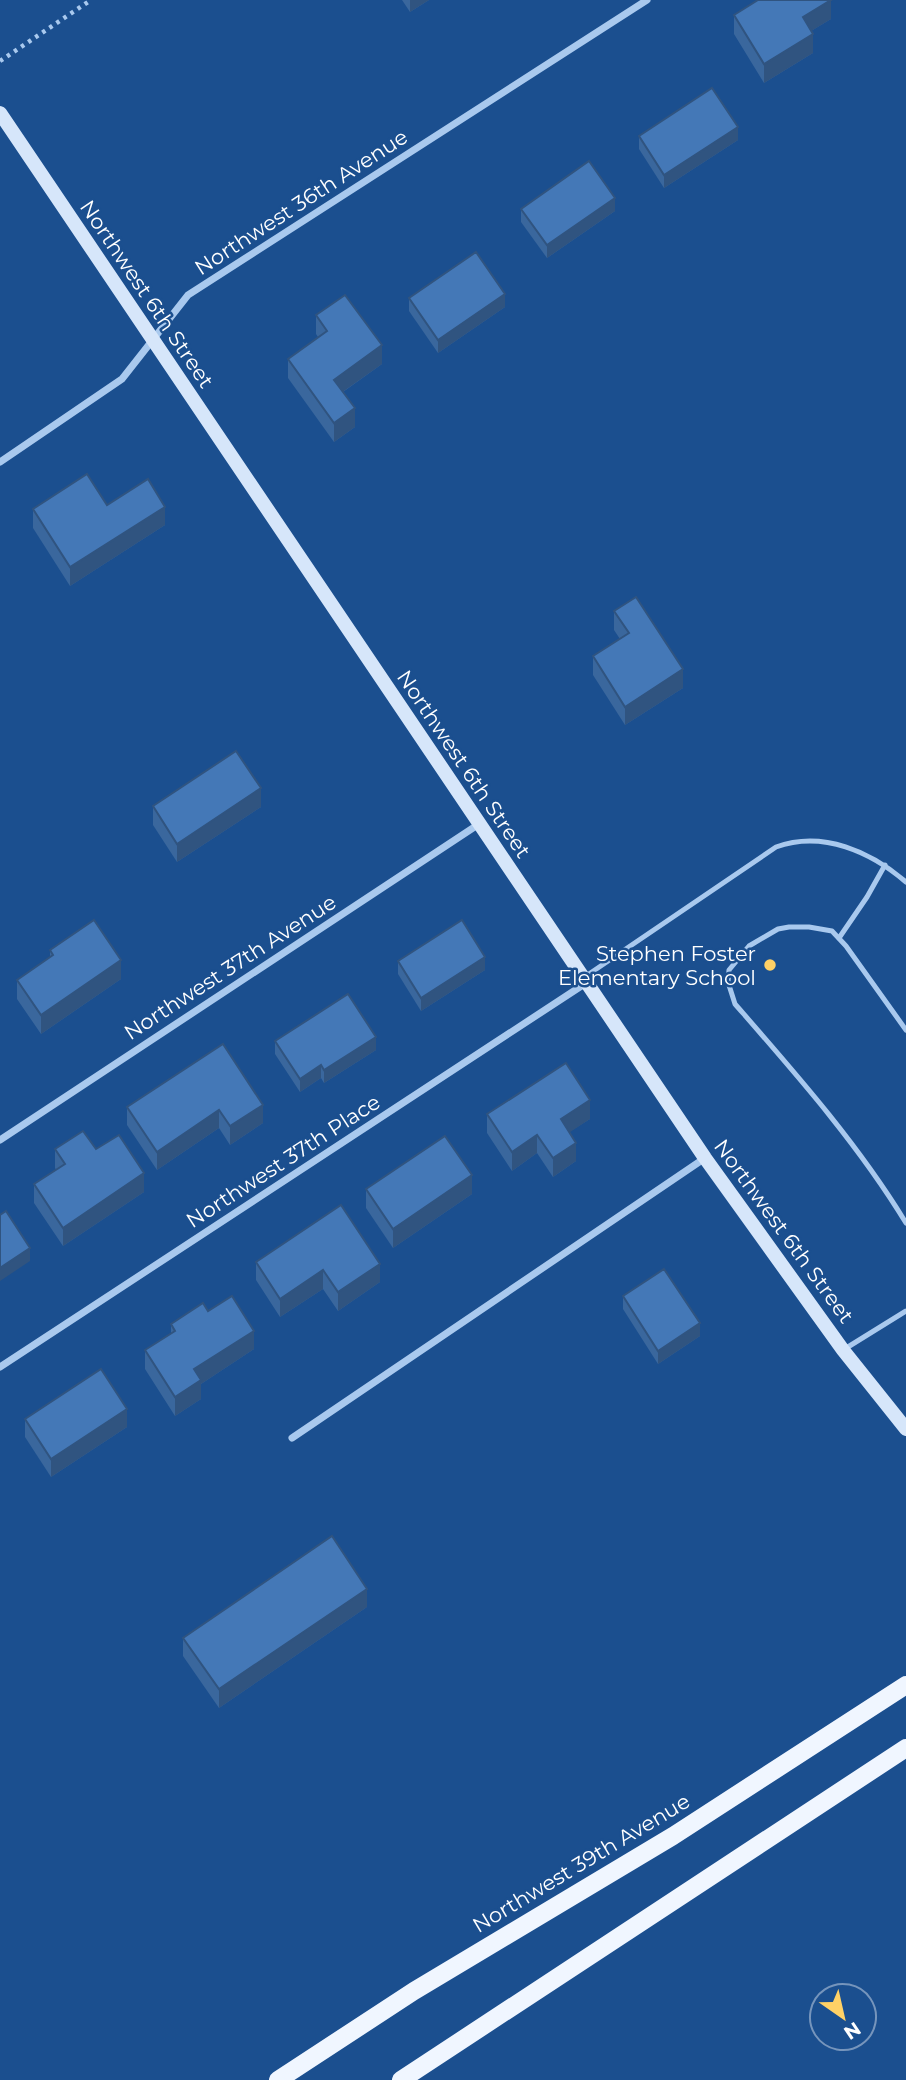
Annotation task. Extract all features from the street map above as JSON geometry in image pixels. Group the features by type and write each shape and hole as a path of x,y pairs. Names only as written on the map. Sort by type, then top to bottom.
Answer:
{"main road":[{"name":"Northwest 6th Street","path":"0,113 705,1158 843,1350 906,1429"},
{"name":"Northwest 39th Avenue","path":"278,2080 414,1991 673,1836 906,1685"},
{"path":"401,2080 906,1748"}],"street":[{"name":"Northwest 36th Avenue","path":"0,462 122,379 188,295 647,0"},
{"name":"Northwest 37th Avenue","path":"0,1140 479,824"},
{"name":"Northwest 37th Place","path":"0,1367 584,980"},
{"path":"292,1438 705,1158"}],"lane":[{"path":"584,980 765,855 788,843 822,842 839,845 863,853 885,865 906,882"},
{"path":"839,938 885,865"},
{"path":"906,1030 832,931 810,927 778,929 749,946 729,970 728,982 735,1004 847,1137 885,1188 906,1223"},
{"path":"843,1350 906,1311"}],"path":[{"path":"0,61 92,0"}],"building":[{"path":"758,0 831,0 803,17 813,34 764,64 734,15"},
{"path":"712,88 738,127 664,175 639,136"},
{"path":"589,161 615,198 547,245 521,209"},
{"path":"476,252 505,294 438,340 409,298"},
{"path":"345,295 382,345 334,380 355,408 334,423 288,359 327,331 316,315"},
{"path":"87,474 107,505 148,479 165,507 70,567 33,509"},
{"path":"636,597 683,669 625,707 593,656 629,633 614,611"},
{"path":"236,751 261,788 177,844 153,806"},
{"path":"94,920 121,960 41,1015 17,980 53,955 50,950"},
{"path":"462,920 485,957 421,998 398,961"},
{"path":"348,994 376,1037 324,1070 321,1065 300,1079 275,1041"},
{"path":"223,1044 263,1105 230,1126 219,1110 157,1152 127,1107"},
{"path":"566,1063 590,1100 561,1119 576,1143 553,1158 537,1135 512,1152 487,1114"},
{"path":"83,1131 96,1149 119,1135 144,1173 63,1228 34,1184 65,1164 55,1149"},
{"path":"445,1136 472,1175 393,1229 366,1189"},
{"path":"341,1205 380,1264 338,1292 323,1270 280,1299 256,1262"},
{"path":"6,1211 30,1248 0,1268 0,1215"},
{"path":"664,1269 700,1323 658,1351 623,1296"},
{"path":"232,1296 254,1331 194,1369 201,1380 175,1397 145,1350 175,1331 171,1324 203,1303 208,1311"},
{"path":"101,1369 127,1409 51,1459 25,1419"},
{"path":"332,1536 367,1589 219,1689 183,1638"}],"place":[{"name":"Stephen Foster Elementary School","path":"770,965"}]}
